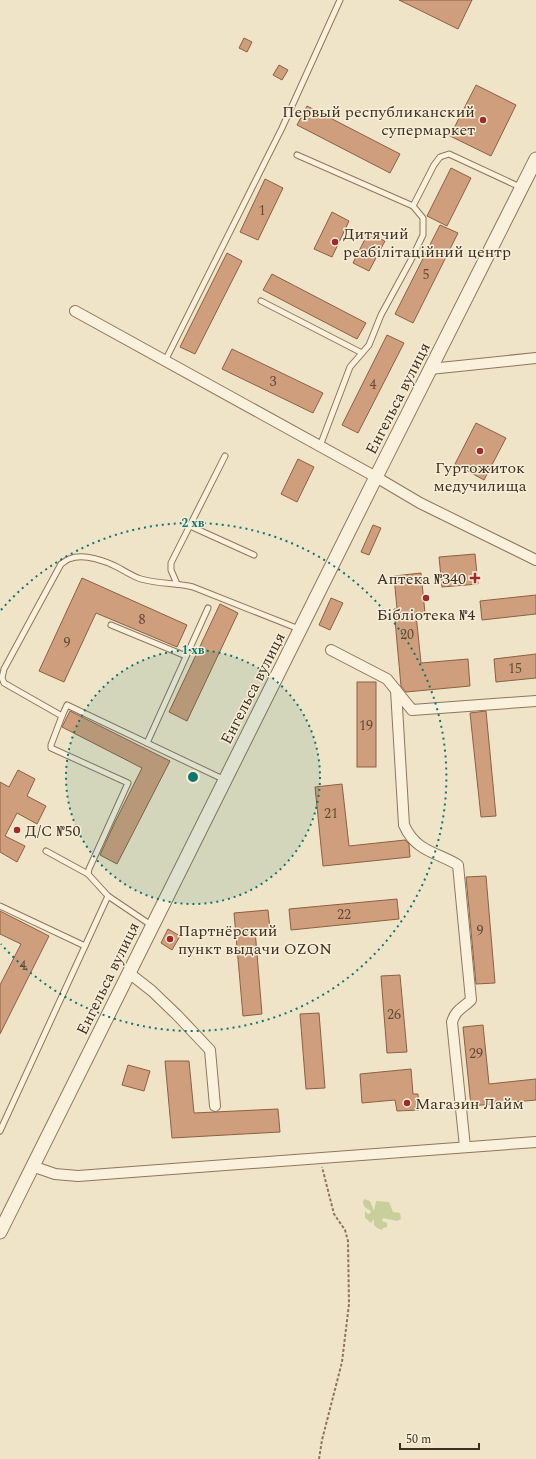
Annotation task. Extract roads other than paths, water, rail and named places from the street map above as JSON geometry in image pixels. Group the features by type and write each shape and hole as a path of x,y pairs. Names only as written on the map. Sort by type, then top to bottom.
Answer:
{"street":[{"name":"Енгельса вулиця","path":"0,1232 536,159"},
{"path":"75,311 376,477 420,503 536,560"},
{"path":"430,369 536,358"},
{"path":"331,650 387,679 412,710 536,701"},
{"path":"396,690 404,825 407,832 424,849 447,858 458,865 471,1000 455,1013 452,1022 465,1147"},
{"path":"129,973 156,996 210,1050 215,1106"},
{"path":"32,1166 55,1174 78,1176 536,1142"}],"lane":[{"path":"165,360 282,128 340,0"},
{"path":"413,206 434,165 440,158 449,154 522,188"},
{"path":"297,155 413,206 423,218 422,235 411,260 381,315 369,345 350,367 320,446"},
{"path":"262,301 362,353"},
{"path":"177,584 171,570 171,563 225,456"},
{"path":"190,526 254,555"},
{"path":"62,716 4,683 2,678 4,669 61,564 68,559 80,557 96,559 117,567 140,579 177,584 193,588 300,630"},
{"path":"147,743 208,608"},
{"path":"111,626 186,656"},
{"path":"88,874 89,868 128,783 52,748 51,745 67,705 225,780"},
{"path":"46,851 88,874 108,896 152,926"},
{"path":"0,1131 108,896"},
{"path":"0,906 85,946"}],"place":[{"name":"Первый республиканский супермаркет","path":"483,120"},
{"name":"Дитячий реабілітаційний центр","path":"335,242"},
{"name":"Гуртожиток медучилища","path":"480,451"},
{"name":"Аптека №340","path":"475,578"},
{"name":"Бібліотека №4","path":"426,598"},
{"name":"Д/С №50","path":"17,830"},
{"name":"Партнёрский пункт выдачи OZON","path":"170,939"},
{"name":"Магазин Лайм","path":"407,1103"}]}
